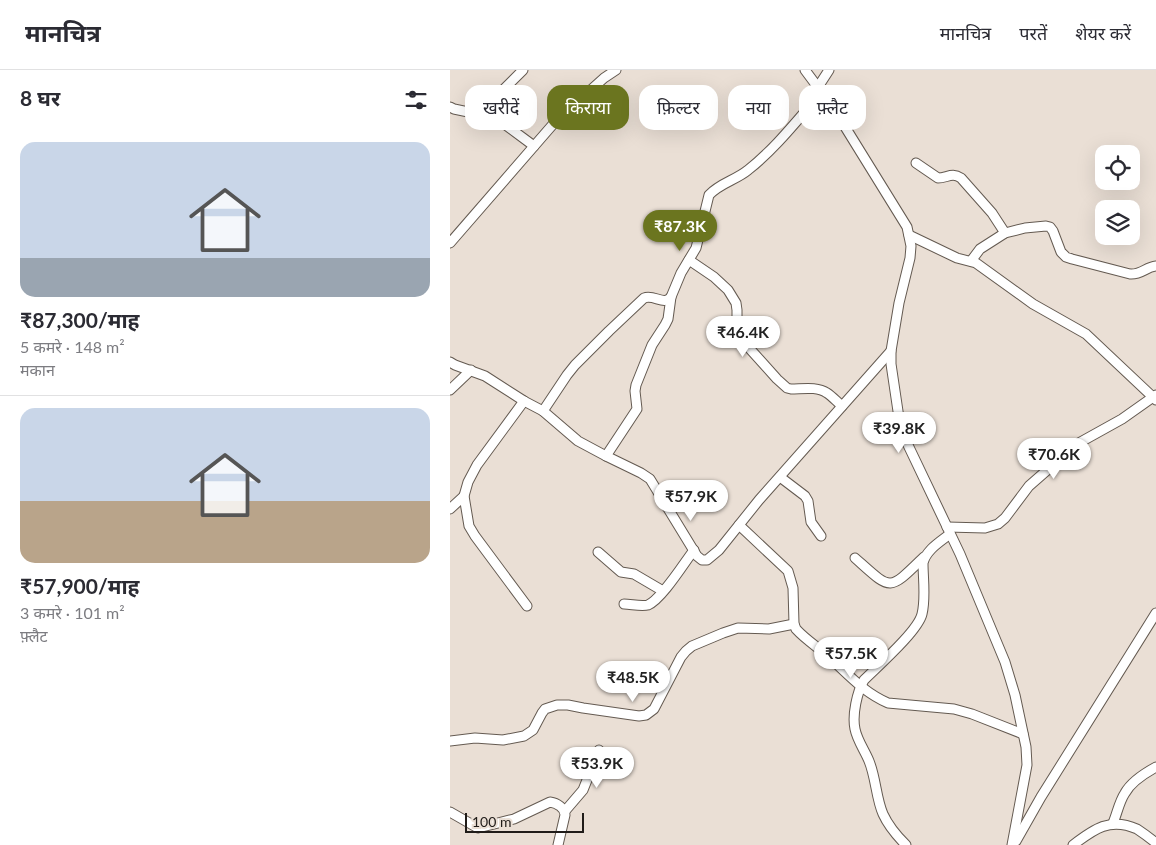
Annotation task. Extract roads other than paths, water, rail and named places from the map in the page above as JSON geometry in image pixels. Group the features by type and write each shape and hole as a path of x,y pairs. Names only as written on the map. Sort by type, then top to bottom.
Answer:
{"street":[{"path":"508,85 523,70"},
{"path":"450,243 555,122 604,78 616,70"},
{"path":"805,70 816,85"},
{"path":"822,85 830,70"},
{"path":"450,107 465,111"},
{"path":"606,456 637,409 636,385 652,344 668,319 671,297 678,278 696,248 709,195 713,190 746,172 765,156 799,115"},
{"path":"512,130 534,146"},
{"path":"847,130 907,227 909,235 911,246 910,258 899,303 891,351 891,364 899,418 906,440 960,554 1005,662 1014,695 1026,747 1027,765 1013,845"},
{"path":"916,162 938,178 953,174 961,178 992,213 1005,233"},
{"path":"971,261 980,249 1005,233 1025,228 1046,226 1050,227 1053,231 1061,252 1066,257 1136,275 1156,266"},
{"path":"855,558 884,582 893,584 903,578 949,530 985,528 998,524 1005,518 1029,486 1077,444 1122,419 1155,397 1086,334 1034,304 971,261 957,258 909,235"},
{"path":"689,260 714,277 732,295 738,310 737,327 741,339 777,379 787,388 791,389 817,388 822,390 842,406"},
{"path":"543,411 574,366 644,298 651,297 665,302 671,297"},
{"path":"450,362 486,376 543,411 578,441 650,479 698,556 702,560 708,560 891,351"},
{"path":"450,390 471,370"},
{"path":"524,401 477,465 468,482 464,496 469,526 527,606"},
{"path":"780,477 805,496 811,522 821,536"},
{"path":"450,509 464,496"},
{"path":"739,525 788,571 794,588 794,624 796,630 830,658 860,687 888,703 954,709 1023,734"},
{"path":"624,604 648,605 663,592 694,550"},
{"path":"598,552 621,572 634,574 663,592"},
{"path":"906,845 882,813 870,761 855,731 855,716 860,687 864,680 898,647 922,615 924,603 924,557"},
{"path":"1013,845 1156,613"},
{"path":"450,741 475,738 503,740 524,736 533,730 542,712 557,705 639,716 646,715 654,709 681,657 692,646 738,628 769,629 794,624"},
{"path":"558,845 564,824 565,811 583,790 599,750"},
{"path":"1113,823 1128,788 1156,767"},
{"path":"450,812 478,828 514,819 550,802 565,811"},
{"path":"1073,845 1104,825 1113,823 1137,830 1156,842"}]}
